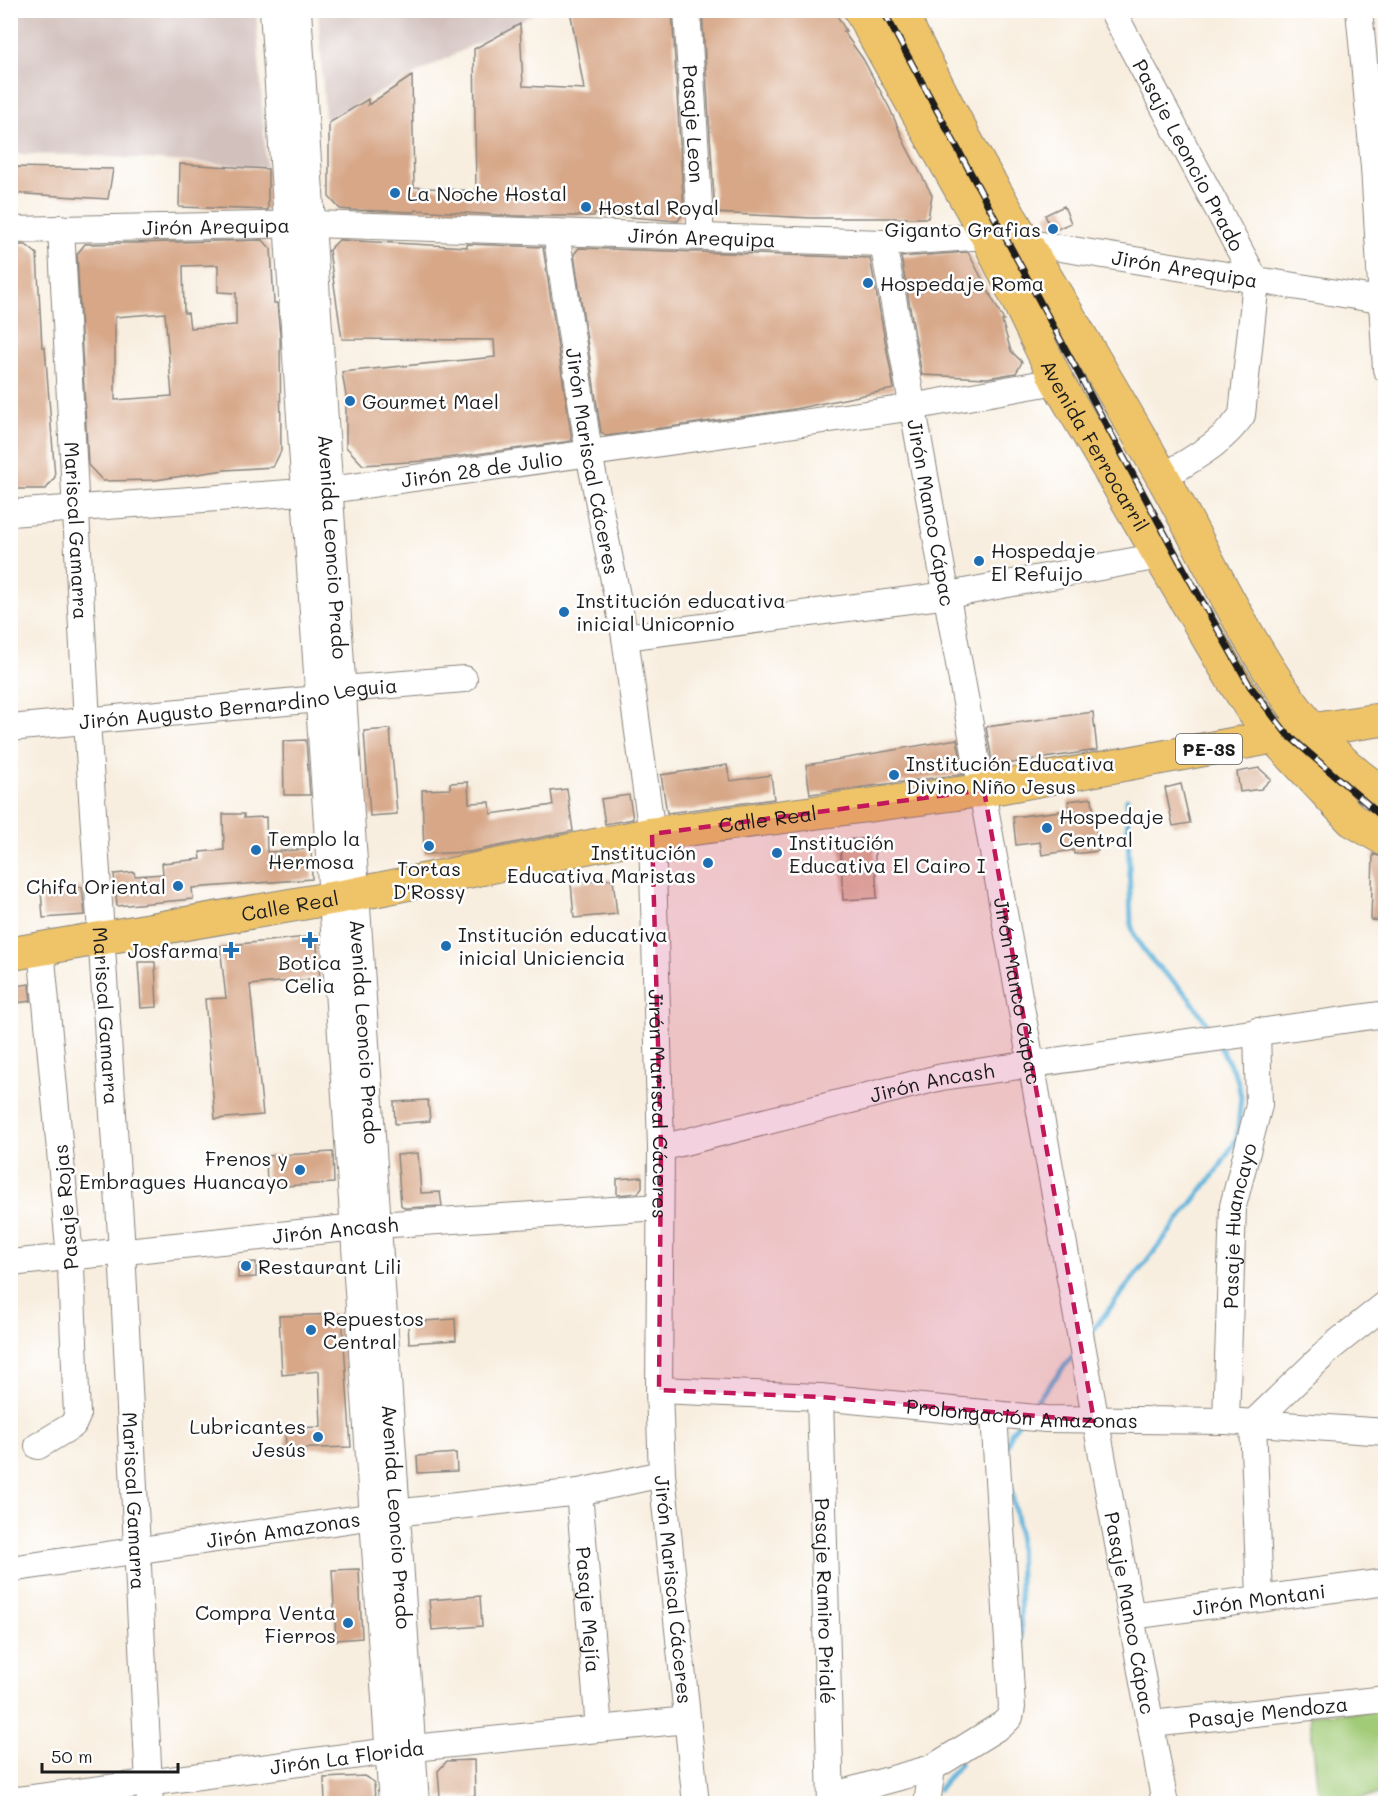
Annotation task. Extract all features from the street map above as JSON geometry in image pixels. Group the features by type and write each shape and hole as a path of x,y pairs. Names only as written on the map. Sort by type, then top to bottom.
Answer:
{"main road":[{"name":"Avenida Ferrocarril","path":"860,10 987,236 1057,381 1252,711 1352,820 1386,840"},
{"name":"Avenida Ferrocarril","path":"899,10 992,187 1026,240 1163,477 1266,666 1311,730 1372,787 1386,795"},
{"name":"Calle Real","path":"26,951 344,896 652,834 984,790 1311,730 1386,719"}],"street":[{"name":"Avenida Leoncio Prado","path":"273,10 290,84 312,224 318,699 344,896"},
{"name":"Avenida Leoncio Prado","path":"298,10 290,84 287,225 317,491 343,689 344,896 364,1226 400,1750 416,1803"},
{"name":"Pasaje Leon","path":"687,10 701,237"},
{"name":"Pasaje Leoncio Prado","path":"1112,10 1256,281"},
{"path":"1359,10 1380,167 1386,369"},
{"name":"Jirón Arequipa","path":"10,230 312,224 883,243 987,236 1026,240 1384,301"},
{"name":"Mariscal Gamarra","path":"61,228 87,722 122,1250 149,1793"},
{"name":"Jirón Mariscal Cáceres","path":"556,232 589,453 625,637 652,834 661,1148 659,1390 662,1474 696,1803"},
{"name":"Jirón Manco Cápac","path":"883,243 984,790 1095,1421"},
{"path":"1163,477 1219,442 1232,430 1242,414 1256,281"},
{"name":"Jirón 28 de Julio","path":"10,513 317,491 913,407 1057,381"},
{"path":"625,637 948,595 1160,556"},
{"name":"Jirón Augusto Bernardino Leguia","path":"10,728 318,699 343,689 464,679"},
{"name":"Pasaje Rojas","path":"26,951 69,1256 77,1416 73,1425 39,1446"},
{"name":"Jirón Ancash","path":"661,1148 942,1077 1386,1014"},
{"name":"Pasaje Huancayo","path":"1226,1421 1233,1206 1258,1105 1257,1031"},
{"name":"Jirón Ancash","path":"10,1263 364,1226 660,1207"},
{"path":"1260,1597 1253,1424 1334,1345 1386,1304"},
{"name":"Prolongación Amazonas","path":"659,1390 820,1397 1046,1419 1226,1421 1386,1432"},
{"name":"Pasaje Ramiro Prialé","path":"820,1397 831,1800"},
{"path":"831,1800 932,1768 1003,1724 1010,1717 1012,1707 997,1414"},
{"name":"Pasaje Manco Cápac","path":"1095,1421 1165,1803"},
{"name":"Jirón Amazonas","path":"10,1569 383,1515 579,1492 662,1474"},
{"name":"Pasaje Mejía","path":"579,1492 599,1729"},
{"name":"Jirón Montani","path":"1131,1616 1386,1582"},
{"name":"Pasaje Mendoza","path":"1151,1724 1386,1699"},
{"name":"Jirón La Florida","path":"10,1801 149,1793 400,1750 687,1720"},
{"name":"Avenida Leoncio Prado","path":"392,1803 400,1750"},
{"path":"927,1803 932,1768"}],"highlighted area":[{"path":"984,790 1094,1421 820,1397 659,1390 661,1148 652,834"}],"shaded area":[{"path":"11,10 256,11 266,167 79,155 11,154"},
{"path":"318,10 540,11 325,120"}],"green space":[{"path":"1385,1710 1385,1794 1319,1803 1310,1715"}],"building":[{"path":"570,10 672,10 684,212 678,221 594,214 594,216 515,216 415,210 415,212 352,210 340,209 329,197 329,123 368,99 368,105 412,76 414,187 476,191 474,49 520,24 523,86 584,89"},
{"path":"702,10 834,10 846,31 843,31 863,59 890,109 906,146 932,195 928,218 811,218 715,213"},
{"path":"180,164 268,169 268,210 179,207"},
{"path":"10,167 113,169 108,199 10,193"},
{"path":"1064,206 1071,223 1052,231 1045,215"},
{"path":"263,240 271,249 274,303 277,303 280,336 281,451 273,467 225,470 155,480 103,481 88,465 77,254 85,244","holes":["218,265 218,292 236,293 236,325 190,328 188,313 184,313 183,266","165,313 172,396 115,400 115,317"]},
{"path":"339,240 467,247 467,244 543,247 572,441 425,461 363,465 346,447 346,396 342,372 495,357 494,340 342,339 329,250"},
{"path":"10,245 26,245 37,254 42,347 45,347 55,477 46,489 10,489"},
{"path":"579,248 870,258 894,389 789,410 606,436 601,432 574,254"},
{"path":"968,252 1004,321 1002,321 1011,351 1022,362 1016,373 987,378 922,375 901,257"},
{"path":"1093,712 1097,750 993,766 986,727"},
{"path":"390,729 397,814 370,816 364,731"},
{"path":"957,739 964,774 810,794 806,765"},
{"path":"306,740 310,795 284,795 283,741"},
{"path":"727,765 730,781 771,775 774,799 667,813 661,775"},
{"path":"1259,768 1271,779 1261,789 1240,792 1237,772"},
{"path":"468,782 469,803 490,802 491,814 553,805 551,791 567,789 573,831 469,852 424,854 422,790 450,789 450,783"},
{"path":"1181,784 1190,823 1173,826 1165,788"},
{"path":"629,795 633,819 605,824 601,799"},
{"path":"1092,798 1098,851 1074,854 1073,850 1042,855 1040,842 1016,845 1013,817 1069,810 1068,801"},
{"path":"223,814 244,814 244,818 266,817 267,852 311,849 312,879 192,888 193,899 117,906 114,874 134,872 135,876 163,874 162,863 201,859 200,852 224,850"},
{"path":"874,838 877,898 843,900 840,840"},
{"path":"1373,854 1386,859 1386,921 1371,920"},
{"path":"613,879 617,914 574,918 571,883"},
{"path":"82,887 85,915 43,918 41,890"},
{"path":"316,936 320,978 250,985 263,1115 215,1119 205,999 226,998 220,946"},
{"path":"138,962 155,962 157,1007 141,1008"},
{"path":"29,984 31,1001 10,1004 10,987"},
{"path":"428,1100 430,1121 395,1124 394,1102"},
{"name":"Frenos y Embragues Huancayo","path":"333,1152 334,1183 267,1187 266,1156"},
{"path":"418,1153 421,1193 440,1192 442,1206 405,1208 401,1205 397,1155"},
{"path":"642,1177 642,1187 638,1193 617,1195 617,1179"},
{"path":"256,1262 256,1277 238,1278 238,1263"},
{"path":"342,1314 351,1447 286,1449 285,1428 321,1427 319,1371 282,1375 279,1316"},
{"path":"455,1319 456,1340 409,1343 408,1322"},
{"path":"456,1453 457,1471 418,1473 417,1456"},
{"path":"359,1569 362,1638 336,1640 332,1570"},
{"path":"480,1596 482,1626 432,1630 429,1600"},
{"path":"474,1760 475,1796 440,1797 438,1771 447,1761"},
{"path":"364,1776 374,1782 375,1801 325,1803 324,1778"}],"waterway":[{"path":"1127,799 1131,925 1135,936 1147,954 1189,998 1212,1032"},
{"path":"1089,1335 1219,1168 1237,1138 1241,1097 1237,1078 1219,1045"},
{"path":"1029,1410 1076,1352"},
{"path":"1007,1448 1011,1432 1018,1424"},
{"path":"1009,1478 1019,1531 1021,1644"},
{"path":"939,1789 960,1763"}],"railway":[{"path":"883,10 1187,575 1250,686 1287,734 1386,820"}],"place":[{"name":"La Noche Hostal","path":"395,193"},
{"name":"Hostal Royal","path":"586,207"},
{"name":"Giganto Grafias","path":"1053,229"},
{"name":"Hospedaje Roma","path":"868,283"},
{"name":"Gourmet Mael","path":"350,401"},
{"name":"Hospedaje El Refuijo","path":"979,561"},
{"name":"Institución educativa inicial Unicornio","path":"564,612"},
{"name":"Institución Educativa Divino Niño Jesus","path":"894,775"},
{"name":"Hospedaje Central","path":"1047,828"},
{"name":"Tortas D'Rossy","path":"429,846"},
{"name":"Templo la Hermosa","path":"256,850"},
{"name":"Institución Educativa El Cairo I","path":"777,853"},
{"name":"Institución Educativa Maristas","path":"708,863"},
{"name":"Chifa Oriental","path":"178,886"},
{"name":"Botica Celia","path":"310,940"},
{"name":"Institución educativa inicial Uniciencia","path":"446,946"},
{"name":"Josfarma","path":"231,950"},
{"name":"Frenos y Embragues Huancayo","path":"300,1170"},
{"name":"Restaurant Lili","path":"246,1266"},
{"name":"Repuestos Central","path":"311,1330"},
{"name":"Lubricantes Jesús","path":"318,1437"},
{"name":"Compra Venta Fierros","path":"348,1623"}]}
